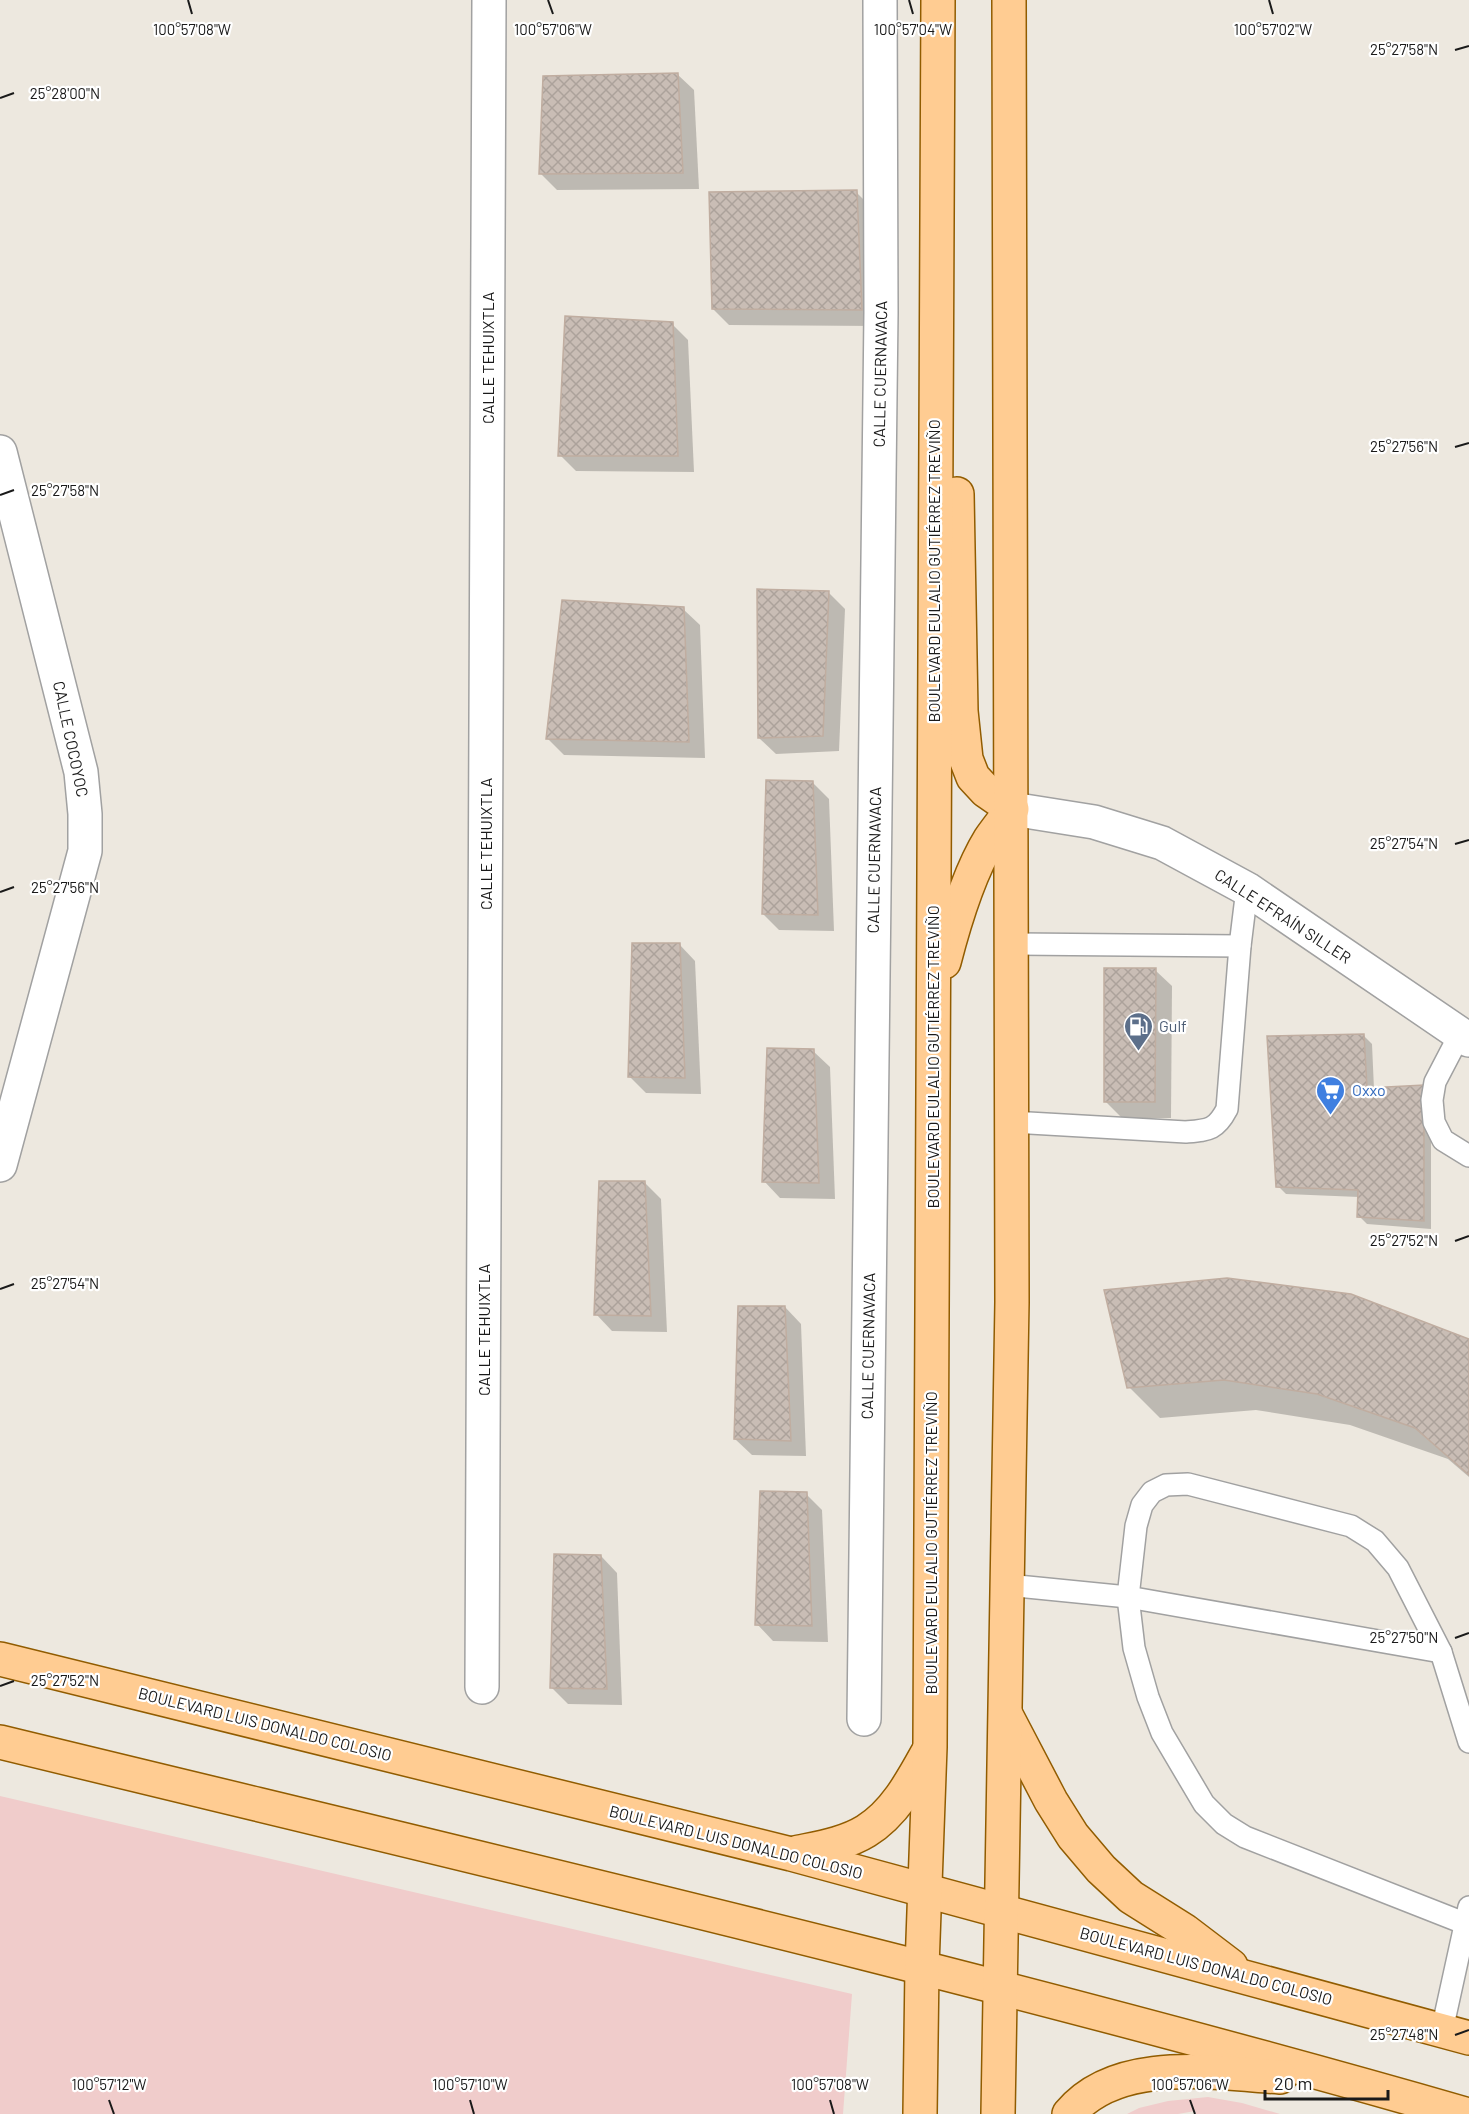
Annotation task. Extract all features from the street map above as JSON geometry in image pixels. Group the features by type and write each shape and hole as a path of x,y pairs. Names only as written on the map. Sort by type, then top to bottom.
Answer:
{"main road":[{"name":"BOULEVARD EULALIO GUTIÉRREZ TREVIÑO","path":"920,2114 922,1967 930,1747 938,0"},
{"path":"999,2114 1012,1302 1009,0"},
{"path":"935,328 951,383 955,411 961,711 966,759 973,777 986,791 1012,809"},
{"path":"933,1004 952,930 971,880 989,840 1012,809"},
{"name":"BOULEVARD LUIS DONALDO COLOSIO","path":"0,1659 791,1854 1455,2034"},
{"path":"1005,1714 1051,1801 1073,1836 1101,1869 1131,1897 1185,1931 1241,1975"},
{"path":"0,1742 922,1967 1465,2114"},
{"path":"791,1854 834,1844 866,1831 890,1810 911,1783 930,1747"},
{"path":"1069,2114 1095,2091 1134,2077 1177,2071 1346,2080"}],"street":[{"name":"CALLE TEHUIXTLA","path":"482,1687 489,0"},
{"name":"CALLE CUERNAVACA","path":"864,1719 880,313 880,0"},
{"name":"CALLE COCOYOC","path":"0,452 68,715 81,772 86,814 85,851 0,1166"},
{"name":"CALLE EFRAÍN SILLER","path":"1012,809 1094,822 1162,843 1248,889 1465,1037"}],"lane":[{"path":"1012,1122 1186,1132 1204,1130 1220,1123 1227,1109 1240,946 1248,889"},
{"path":"1012,944 1240,946"},
{"path":"1465,1037 1435,1082 1432,1100 1434,1122 1443,1140 1469,1156"},
{"path":"1455,2034 1468,1919 1245,1837 1224,1824 1204,1804 1162,1733 1148,1697 1134,1648 1128,1598 1136,1526 1142,1505 1152,1492 1166,1485 1188,1484 1351,1526 1375,1541 1398,1568 1441,1653 1469,1742"},
{"path":"1007,1585 1128,1598 1441,1653"}],"shaded area":[{"path":"0,1796 852,1994 843,2114 0,2114"},
{"path":"1208,2097 1242,2103 1280,2114 1196,2114 1195,2111 1178,2114 1127,2114 1139,2108 1168,2101"}],"building":[{"path":"678,73 683,173 539,174 543,76"},
{"path":"857,190 862,310 712,309 709,192"},
{"path":"565,316 673,322 678,456 558,456"},
{"path":"757,589 829,591 823,736 758,738"},
{"path":"562,600 684,607 689,742 546,739"},
{"path":"766,780 813,781 818,915 762,914"},
{"path":"632,943 680,943 685,1078 628,1077"},
{"path":"1104,968 1156,968 1155,1102 1104,1102"},
{"path":"1364,1034 1367,1088 1424,1085 1424,1221 1357,1217 1358,1190 1276,1187 1267,1036"},
{"path":"767,1048 814,1049 819,1183 762,1182"},
{"path":"599,1181 645,1181 651,1316 594,1315"},
{"path":"1227,1278 1351,1294 1469,1339 1469,1475 1415,1428 1317,1394 1224,1380 1127,1388 1104,1290"},
{"path":"738,1306 785,1306 791,1441 734,1439"},
{"path":"760,1491 807,1492 812,1626 755,1625"},
{"path":"554,1554 601,1555 607,1689 550,1688"}],"place":[{"name":"Gulf","path":"1138,1052"},
{"name":"Oxxo","path":"1331,1116"}]}
